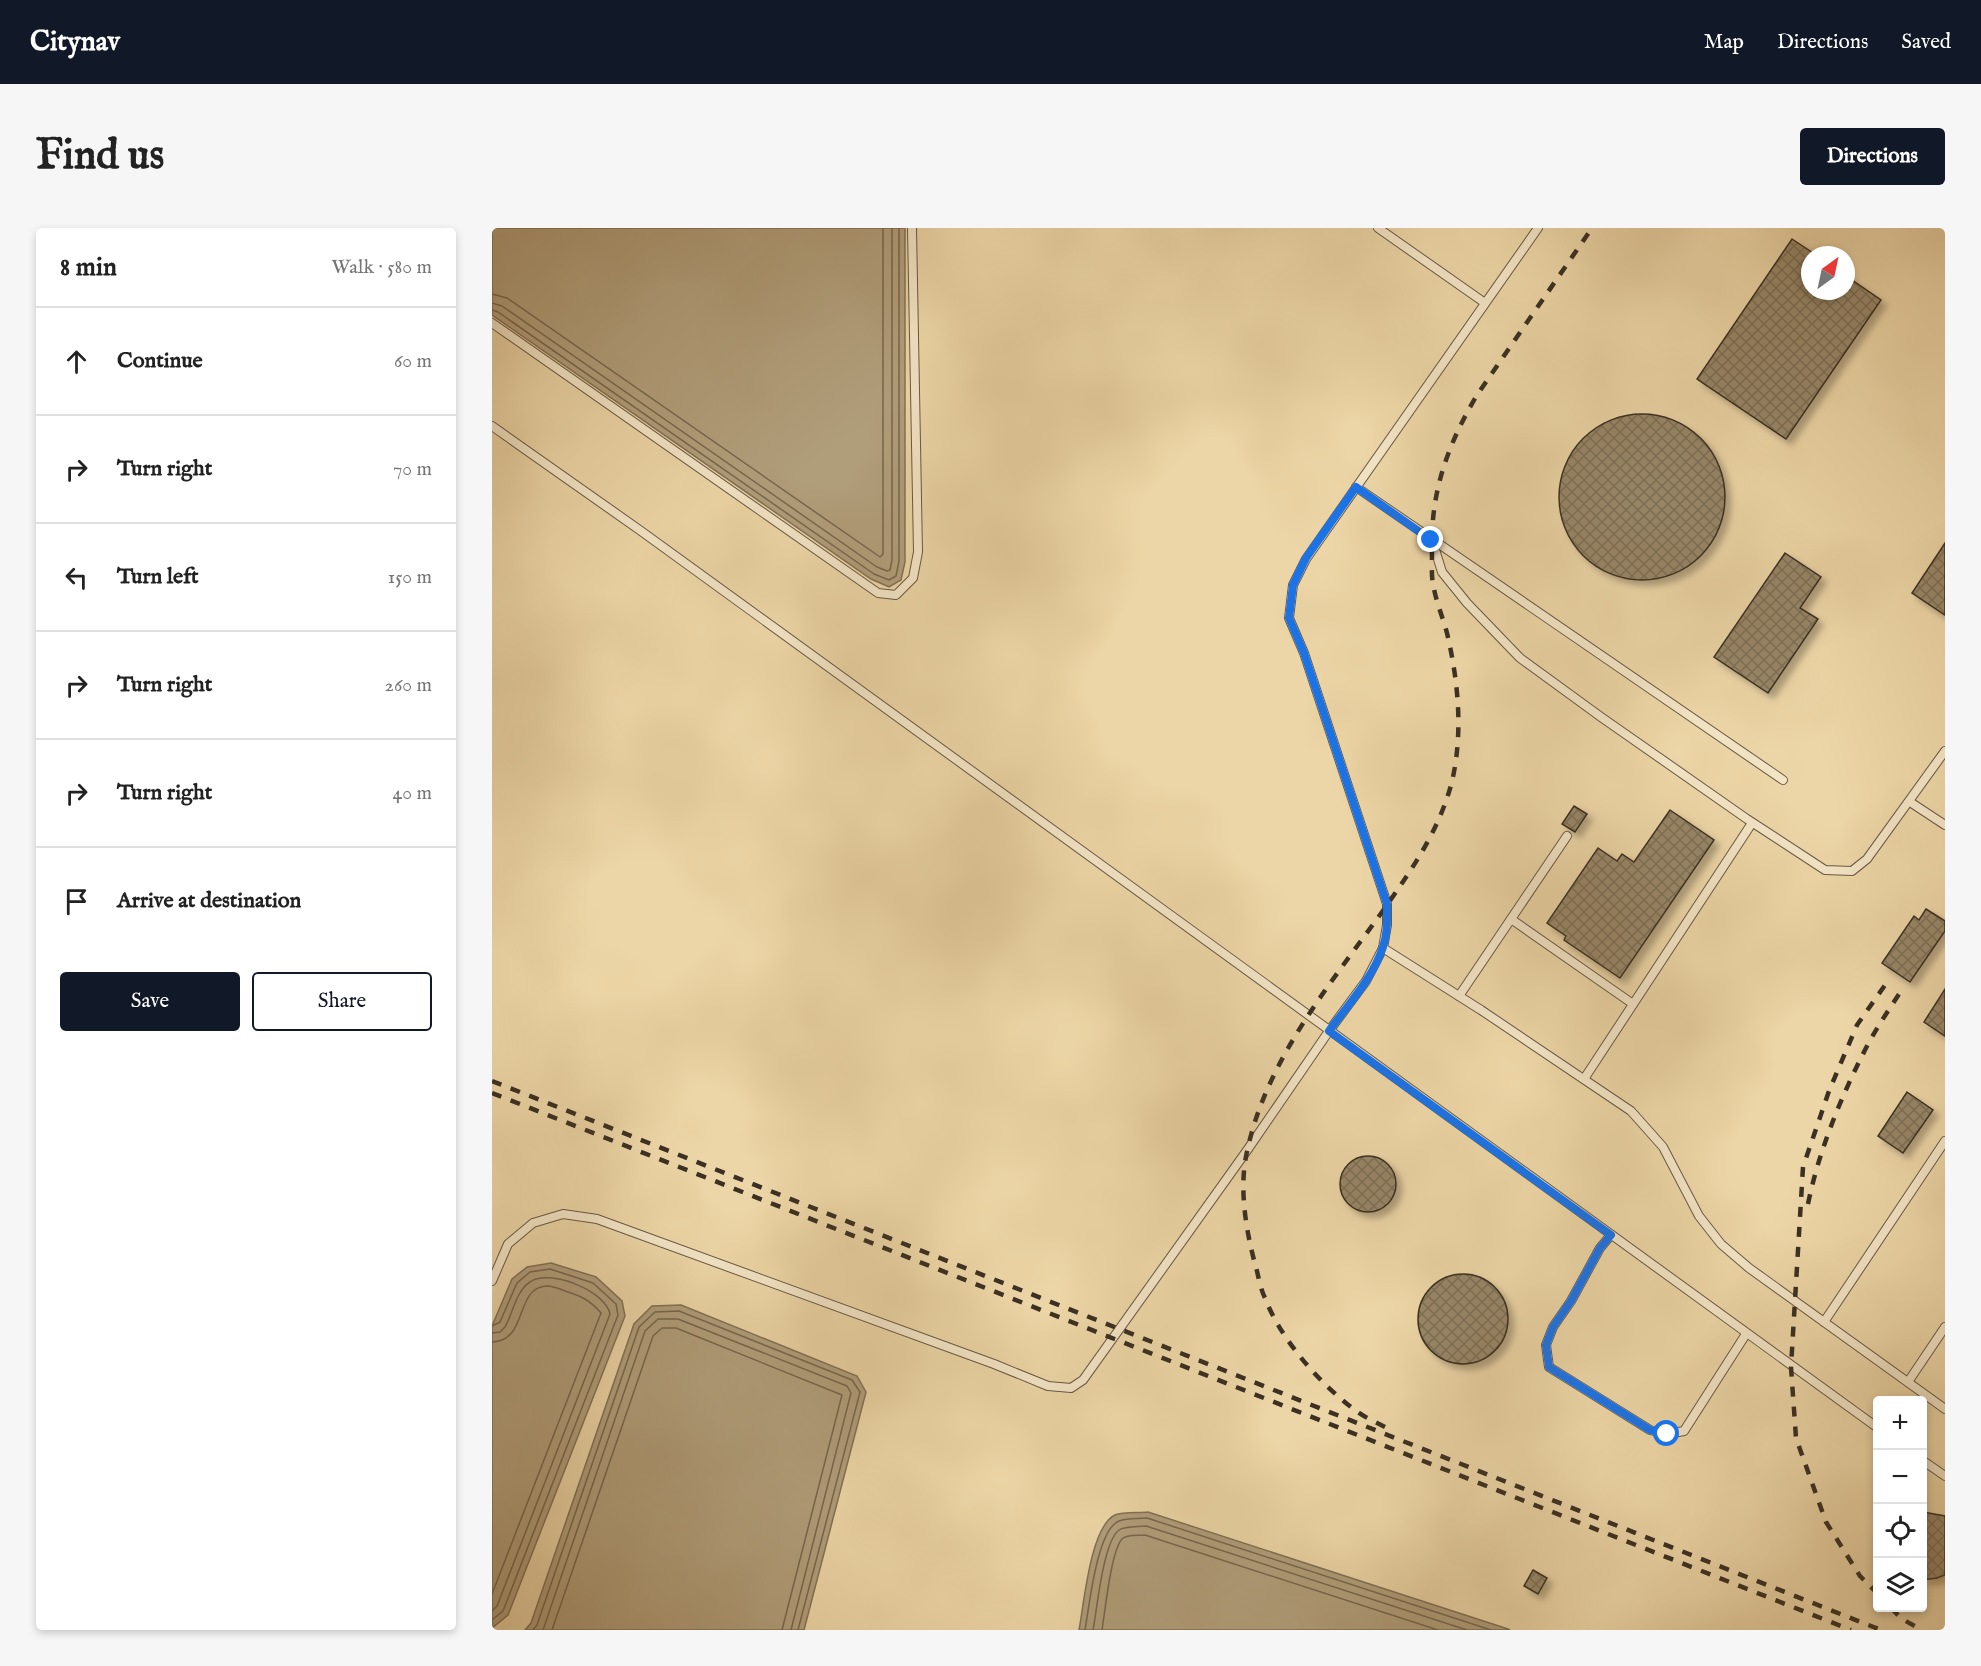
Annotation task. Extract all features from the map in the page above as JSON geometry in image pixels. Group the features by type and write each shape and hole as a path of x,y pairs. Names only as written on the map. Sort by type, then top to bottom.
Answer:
{"lane":[{"path":"492,323 878,593 896,595 913,578 918,552 912,228"},
{"path":"1378,228 1485,303"},
{"path":"492,1281 508,1245 533,1223 563,1214 597,1219 994,1364 1048,1386 1071,1388 1083,1380 1366,981 1383,948 1387,925 1387,904 1304,653 1289,618 1293,585 1306,558 1538,228"},
{"path":"492,426 669,550 1873,1424"},
{"path":"1356,487 1783,780"},
{"path":"1431,540 1442,572 1467,603 1520,658 1752,823 1825,870 1852,871 1867,860 1945,751"},
{"path":"1910,802 1945,825"},
{"path":"1584,1078 1752,823"},
{"path":"1459,996 1567,836"},
{"path":"1511,919 1633,1004"},
{"path":"1383,948 1584,1078 1631,1112 1663,1147 1699,1216 1721,1244 1749,1268 1945,1409"},
{"path":"1824,1322 1945,1141"},
{"path":"1611,1235 1600,1248 1571,1301 1553,1327 1546,1345 1549,1367 1650,1430 1667,1434 1684,1431 1746,1334"},
{"path":"1908,1382 1945,1327"},
{"path":"1927,1463 1945,1476"}],"water":[{"path":"492,228 905,228 905,562 901,580 889,587 871,579 492,315"},
{"path":"551,1263 596,1277 622,1301 625,1316 508,1615 492,1628 492,1326 512,1279 527,1267"},
{"path":"681,1305 857,1376 866,1392 804,1630 525,1630 531,1623 634,1324 652,1306"},
{"path":"1148,1512 1510,1630 1079,1630 1094,1550 1106,1522 1118,1514"}],"building":[{"path":"1792,239 1802,246 1801,300 1855,300 1855,282 1881,300 1786,439 1697,379"},
{"path":"1642,414 1658,415 1674,420 1701,438 1719,465 1724,481 1724,513 1719,529 1701,556 1674,574 1658,579 1642,580 1626,579 1610,574 1583,556 1565,529 1560,513 1559,497 1560,481 1565,465 1583,438 1610,420 1626,415"},
{"path":"1945,543 1945,615 1912,593"},
{"path":"1785,553 1821,577 1800,608 1818,619 1768,693 1714,657"},
{"path":"1574,806 1587,814 1575,832 1562,824"},
{"path":"1670,810 1714,840 1620,978 1564,940 1566,936 1547,923 1598,848 1617,861 1622,854 1634,862"},
{"path":"1926,909 1945,921 1945,931 1910,982 1882,963 1914,916 1919,920"},
{"path":"1945,989 1945,1036 1924,1022"},
{"path":"1907,1092 1933,1110 1903,1153 1878,1136"},
{"path":"1363,1156 1373,1156 1388,1164 1394,1173 1396,1184 1394,1195 1388,1204 1373,1212 1363,1212 1352,1207 1345,1200 1340,1189 1340,1179 1345,1168 1352,1161"},
{"path":"1463,1274 1480,1277 1495,1287 1505,1302 1508,1319 1505,1336 1495,1351 1480,1361 1463,1364 1446,1361 1431,1351 1421,1336 1418,1319 1421,1302 1431,1287 1446,1277"},
{"path":"1927,1513 1945,1516 1945,1575 1927,1579"},
{"path":"1533,1570 1547,1578 1538,1594 1524,1586"}],"railway":[{"path":"1385,1427 1358,1413 1328,1387 1291,1345 1272,1314 1261,1288 1247,1230 1243,1189 1245,1162 1266,1091 1301,1026 1408,875 1442,812 1456,759 1458,705 1451,651 1432,580 1432,532 1437,490 1449,452 1477,395 1592,228"},
{"path":"1873,1589 1860,1576 1826,1522 1796,1438 1791,1367 1803,1167 1829,1091 1857,1025 1890,978"},
{"path":"1808,1204 1825,1144 1848,1085 1870,1040 1903,988"},
{"path":"492,1081 1881,1630"},
{"path":"492,1093 1851,1630"},
{"path":"1895,1612 1902,1619 1922,1630"}],"route":[{"path":"1431,540 1356,487 1306,558 1293,585 1289,618 1304,653 1387,904 1387,925 1383,948 1366,981 1329,1031 1611,1235 1600,1248 1571,1301 1553,1327 1546,1345 1549,1367 1650,1430 1667,1434"}]}
